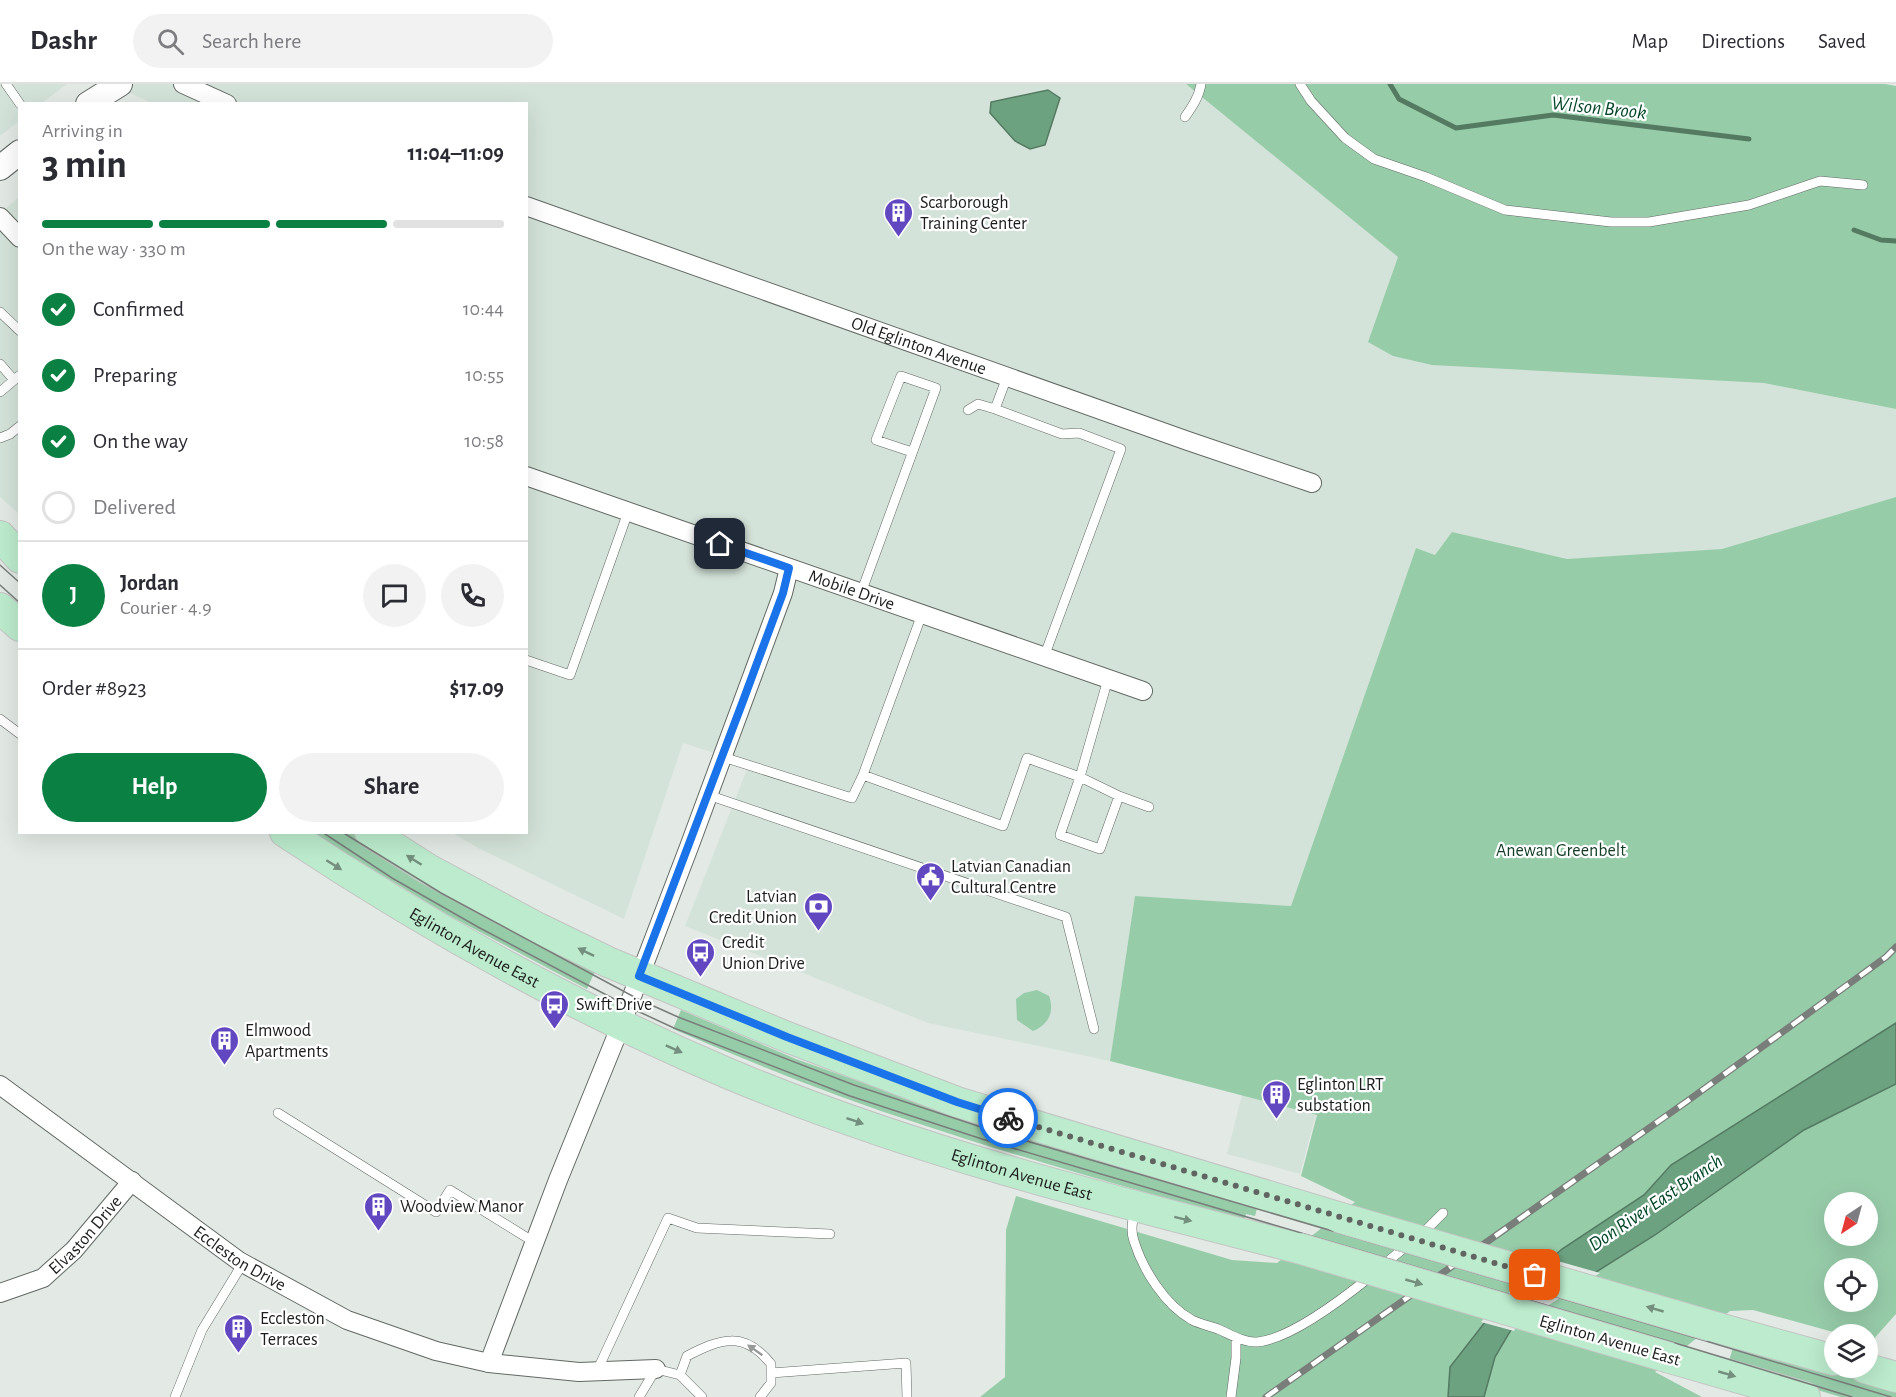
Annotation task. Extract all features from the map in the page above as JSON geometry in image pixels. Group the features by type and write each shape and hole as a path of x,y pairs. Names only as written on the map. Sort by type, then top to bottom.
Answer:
{"main road":[{"path":"0,536 18,556"},
{"path":"0,608 18,624"},
{"name":"Eglinton Avenue East","path":"288,834 381,894 482,954 621,1025 728,1073 827,1111 939,1150 1135,1206 1298,1248 1805,1397"},
{"path":"373,834 428,869 538,928 639,976 787,1037 957,1102 1338,1217 1824,1357"}],"street":[{"path":"91,102 120,84"},
{"path":"183,84 223,102"},
{"path":"0,168 18,154"},
{"name":"Old Eglinton Avenue","path":"528,207 1312,483"},
{"path":"0,217 18,236"},
{"name":"Mobile Drive","path":"528,477 1143,691"},
{"path":"489,1363 723,757 783,593 789,568"},
{"name":"Eccleston Drive","path":"0,1085 243,1263 347,1320 436,1351 489,1363 579,1372 656,1369"},
{"name":"Elvaston Drive","path":"0,1293 43,1278 74,1250 132,1181"}],"lane":[{"path":"6,84 19,102"},
{"path":"1185,117 1194,105 1201,84"},
{"path":"1300,84 1345,138 1374,159 1426,177 1505,210 1611,222 1649,222 1749,205 1820,181 1863,185"},
{"path":"0,312 18,329"},
{"path":"0,364 17,377 0,392"},
{"path":"861,593 936,388 901,376 876,440 912,452"},
{"path":"994,409 1007,377"},
{"path":"968,410 978,404 1062,434 1079,433 1121,449 1044,657"},
{"path":"0,438 18,428"},
{"path":"528,661 570,675 628,512"},
{"path":"723,757 852,798 863,775 922,614"},
{"path":"1108,679 1080,777 1060,835 1100,849 1119,796"},
{"path":"0,719 18,732"},
{"path":"863,775 1003,826 1027,758 1080,777 1119,796 1149,807"},
{"path":"708,795 1066,917 1094,1029"},
{"path":"278,1113 436,1212 450,1190 534,1242"},
{"path":"1135,1206 1133,1239 1152,1279 1171,1303 1192,1320 1217,1328 1236,1338 1256,1342 1285,1334 1350,1293 1443,1214"},
{"path":"597,1371 668,1218 697,1228 830,1234"},
{"path":"175,1397 202,1330 243,1263"},
{"path":"1231,1397 1236,1338"},
{"path":"680,1375 687,1356 724,1340 739,1341 758,1350 771,1364 771,1383 760,1397"},
{"path":"771,1373 906,1363 907,1397"},
{"path":"639,1397 656,1369 680,1375 702,1397"}],"shaded area":[{"path":"0,84 67,84 43,102 18,102 18,122 0,136"},
{"path":"110,84 1186,84 1398,257 1368,342 1764,383 1896,409 1896,497 1562,599 1416,548 1291,906 1135,896 1110,1061 928,1023 685,926 749,764 683,743 624,919 454,834 528,834 528,102 150,102"},
{"path":"18,198 18,513 0,497 0,213"},
{"path":"1243,1091 1317,1110 1300,1174 1227,1154"}],"green space":[{"path":"1186,84 1885,84 1896,86 1896,409 1764,383 1432,365 1393,356 1368,342 1398,257"},
{"name":"Anewan Greenbelt","path":"1896,497 1896,1314 1878,1334 1878,1324 1824,1324 1824,1330 1753,1310 1730,1311 1655,1372 1702,1397 980,1397 1005,1377 1006,1230 1016,1196 1232,1260 1277,1263 1355,1202 1301,1176 1317,1115 1110,1061 1135,896 1291,906 1416,548 1435,555 1452,532 1567,559 1722,549"},
{"path":"314,834 354,834 408,867 596,969 587,989 448,915"},
{"path":"1037,990 1049,996 1051,1013 1043,1025 1033,1031 1017,1020 1016,999 1024,993"},
{"path":"681,1010 796,1059 926,1105 1258,1205 1255,1216 1246,1214 1244,1221 1001,1150 857,1103 673,1029"},
{"path":"1734,1344 1824,1370 1824,1378 1851,1378 1896,1391 1896,1397 1841,1397 1728,1364"}],"water":[{"path":"1048,90 1060,98 1045,145 1030,149 1015,141 990,113 991,102"},
{"name":"Don River East Branch","path":"1896,1023 1896,1084 1804,1130 1655,1235 1515,1323 1495,1357 1484,1397 1448,1397 1450,1367 1496,1308 1562,1249 1644,1195 1671,1165"}],"pier":[{"path":"1547,1258 1600,1273 1517,1325 1514,1331 1481,1322 1494,1306"}],"waterway":[{"name":"Wilson Brook","path":"1390,84 1399,99 1456,128 1553,115 1749,139"},
{"name":"Wilson Brook","path":"1854,230 1881,240 1896,241"}],"tram line":[{"path":"0,565 18,581"},
{"path":"0,585 18,601"},
{"path":"325,834 392,878 478,927 633,1009 674,1028 850,1096 982,1139 1852,1397"},
{"path":"345,834 441,893 638,999 678,1017 854,1085 996,1132 1891,1397"}],"railway":[{"path":"1266,1397 1686,1102 1886,957 1896,947"}],"way so far":[{"path":"1008,1118 1535,1275"}],"place":[{"name":"Scarborough Training Center","path":"899,238"},
{"name":"Latvian Canadian Cultural Centre","path":"930,902"},
{"name":"Latvian Credit Union","path":"818,932"},
{"name":"Credit Union Drive","path":"701,978"},
{"name":"Swift Drive","path":"555,1030"},
{"name":"Elmwood Apartments","path":"224,1066"},
{"name":"Eglinton LRT substation","path":"1276,1120"},
{"name":"Woodview Manor","path":"379,1232"},
{"name":"Eccleston Terraces","path":"239,1354"}],"route":[{"path":"720,544 789,568 783,593 639,976 787,1037 957,1102 1008,1118"}]}
